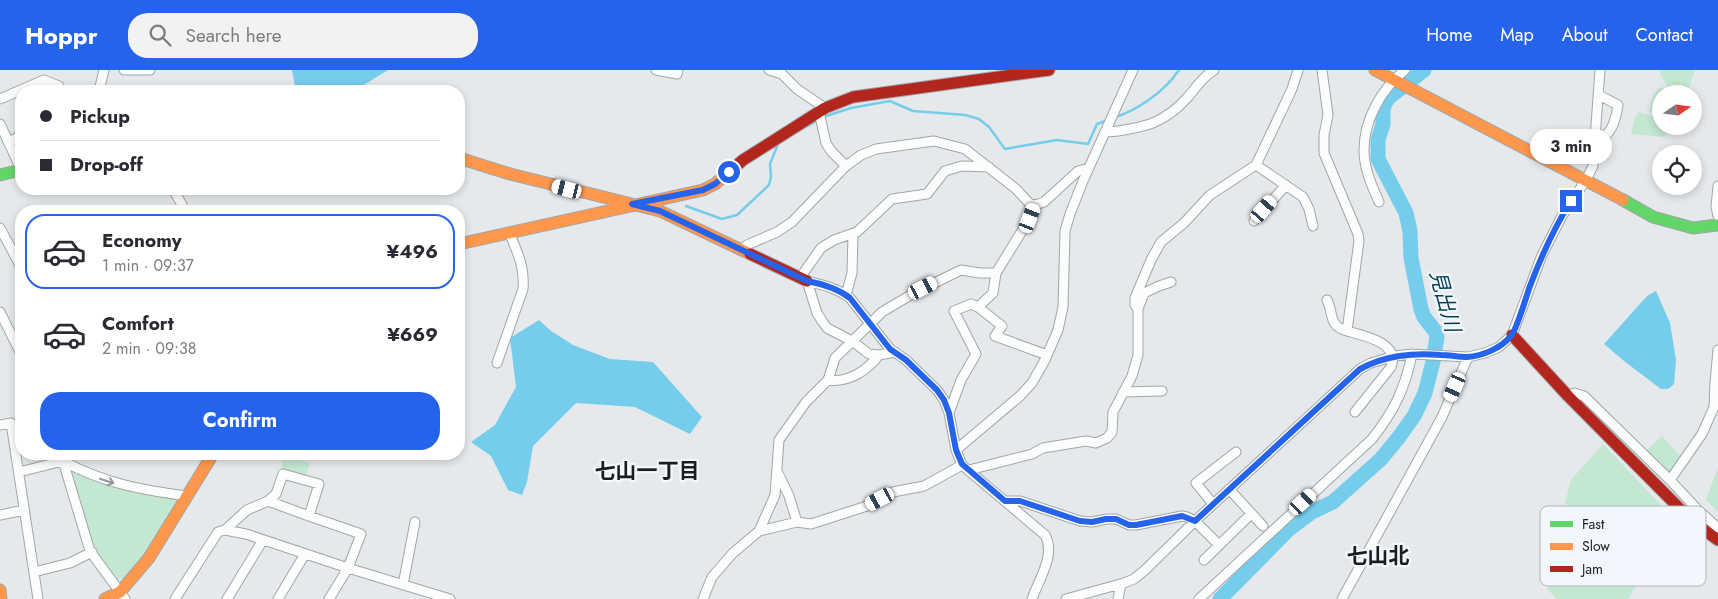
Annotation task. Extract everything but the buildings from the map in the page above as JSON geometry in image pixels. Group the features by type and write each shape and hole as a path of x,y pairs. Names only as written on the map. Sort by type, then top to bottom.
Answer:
{"street":[{"path":"100,85 104,70"},
{"path":"124,70 150,70"},
{"path":"656,70 677,74 678,70"},
{"path":"769,70 782,74 822,110 826,143 846,166"},
{"path":"465,243 632,204 703,190 715,184 743,160 822,110 853,97 1049,70"},
{"path":"956,450 1020,396 1032,383 1047,355 1058,330 1063,307 1065,231 1070,214 1133,70"},
{"path":"1105,132 1113,132 1156,122 1177,108 1188,98 1203,78 1214,70"},
{"path":"1138,309 1135,305 1135,298 1151,260 1162,242 1210,195 1256,165 1292,89 1298,70"},
{"path":"1322,70 1328,115 1324,135 1324,153 1358,234 1359,241 1347,331"},
{"path":"1375,70 1664,221 1693,228 1718,225"},
{"path":"1379,202 1369,178 1364,151 1367,125 1371,115 1393,80 1405,70"},
{"path":"1066,599 1098,594 1134,579 1360,369 1371,363 1412,354 1468,357 1499,347 1512,335 1542,255 1562,216 1593,166 1600,70"},
{"path":"32,85 44,80 56,85"},
{"path":"0,99 15,93"},
{"path":"1595,145 1606,137 1611,130 1616,118 1618,105 1599,94"},
{"path":"0,124 15,157"},
{"path":"8,142 15,139"},
{"path":"741,250 747,245 777,232 792,222 846,166 861,155 876,149 934,141 965,149 1016,189 1030,204 1035,205 1044,202 1078,171 1089,168"},
{"path":"465,160 510,174 660,211 804,279 826,285 850,298 890,349 906,360 937,390 944,400 949,413 956,450 966,467 1045,535 1049,543 1049,556 1032,599"},
{"path":"1256,165 1303,197 1313,226"},
{"path":"804,279 821,248 834,240 853,234 892,199 927,194 945,171 962,166 989,167"},
{"path":"0,175 15,172"},
{"path":"1254,221 1286,185"},
{"path":"1718,186 1716,207 1718,216"},
{"path":"978,308 992,293 996,273 1030,218 1035,205"},
{"path":"0,228 15,256"},
{"path":"497,363 523,289 523,267 509,232"},
{"path":"846,295 852,273 853,234"},
{"path":"702,599 712,577 733,553 759,531 775,495 779,440 806,402 828,380 835,358 882,312 914,293 961,270 996,273"},
{"path":"804,279 822,321 828,328 852,341 869,354 879,355 895,352"},
{"path":"759,531 797,522 811,524 866,506 893,492 924,486 966,467 1032,454 1043,448 1086,442 1096,443 1107,438 1112,432 1113,412 1132,376 1138,355 1138,309 1144,293 1171,282"},
{"path":"1327,300 1334,324 1339,329 1384,343 1392,357 1391,367 1355,412"},
{"path":"949,413 961,380 976,354 954,311 970,304 1002,326 995,336 1047,355"},
{"path":"0,312 15,342"},
{"path":"1512,335 1568,396 1677,506"},
{"path":"1670,480 1702,434 1714,407 1714,383 1718,350"},
{"path":"1199,599 1372,439 1398,401 1407,378 1412,354"},
{"path":"828,380 848,379 872,364 879,355"},
{"path":"1342,599 1442,417 1468,357"},
{"path":"1122,392 1162,391"},
{"path":"1568,396 1574,393 1584,396 1694,506"},
{"path":"0,425 11,423 15,448"},
{"path":"1213,504 1196,483 1236,452"},
{"path":"17,460 38,599"},
{"path":"105,599 122,595 149,558 209,460"},
{"path":"19,472 63,461 108,482 146,491 187,496"},
{"path":"63,461 92,552 122,595"},
{"path":"778,473 789,496 797,522"},
{"path":"175,599 218,532 225,530 246,510 268,501 276,494 283,474 319,484 309,516"},
{"path":"1229,489 1263,526"},
{"path":"268,501 361,534 348,568 329,599"},
{"path":"1005,501 1020,501 1080,521 1092,522 1116,519 1129,525 1136,525 1182,516 1195,521 1219,545"},
{"path":"0,515 24,510"},
{"path":"1204,560 1251,514"},
{"path":"1706,517 1718,528"},
{"path":"402,584 415,522"},
{"path":"225,530 263,540 402,584 426,596 450,599"},
{"path":"1706,531 1718,540"},
{"path":"228,599 263,540"},
{"path":"34,572 70,564 92,552"},
{"path":"278,599 305,554"},
{"path":"1118,599 1121,584"},
{"path":"0,590 1,599"}],"green space":[{"path":"1661,70 1695,70 1690,85 1667,85 1660,75"},
{"path":"1652,99 1652,112 1649,111"},
{"path":"1638,112 1652,116 1652,135 1665,135 1665,137 1631,134 1635,117 1637,117"},
{"path":"1662,436 1681,457 1668,474 1645,452"},
{"path":"1603,444 1662,506 1569,506 1565,503 1571,480"},
{"path":"283,460 299,460 310,463 306,476 281,469"},
{"path":"69,466 176,498 177,500 144,554 124,578 116,581 95,552"},
{"path":"1718,467 1718,512 1706,500"},
{"path":"1548,586 1636,586 1628,599 1557,599 1547,589"}],"water":[{"path":"292,70 388,70 364,85 295,85"},
{"path":"1656,291 1670,323 1676,360 1674,384 1668,389 1661,389 1604,344 1647,296"},
{"path":"539,320 551,331 573,345 610,359 653,362 702,417 690,434 635,407 576,403 533,446 527,482 522,495 508,490 491,456 471,442 495,425 516,387 510,338"}],"waterway":[{"path":"1113,118 1132,110 1150,99 1166,86 1179,70"},
{"name":"見出川","path":"1220,599 1289,529 1312,512 1333,502 1381,459 1414,416 1425,393 1437,337 1421,309 1411,258 1410,231 1406,213 1378,159 1378,140 1383,124 1383,108 1388,98 1424,70"},
{"path":"823,117 851,108 890,101 913,111 965,115 979,119 989,127 1005,149 1057,140 1088,144 1097,124 1108,120"},
{"path":"797,132 818,120"},
{"path":"686,206 722,219 737,215 769,185 771,177 770,164 778,144"}],"traffic: fast":[{"path":"0,175 15,171"},
{"path":"1623,200 1653,217 1693,228 1718,225"}],"traffic: slow":[{"path":"1375,70 1623,200"},
{"path":"465,160 510,174 660,211 750,254"},
{"path":"465,243 703,190 715,184 735,167"},
{"path":"105,599 120,592 149,558 209,460"},
{"path":"0,590 1,599"}],"traffic: jam":[{"path":"735,167 825,108 853,97 1049,70"},
{"path":"750,254 807,281"},
{"path":"1512,335 1568,396 1677,506"},
{"path":"1706,531 1718,540"}],"district":[{"name":"七山一丁目","path":"647,471"},
{"name":"七山北","path":"1378,556"}],"route":[{"path":"729,172 715,184 703,190 632,204 660,211 807,281 826,285 844,293 890,349 906,360 937,390 944,400 949,413 956,450 962,464 1005,501 1020,501 1080,521 1092,522 1116,519 1129,525 1182,516 1195,521 1360,369 1371,363 1395,356 1412,354 1468,357 1499,347 1512,335 1542,255 1571,201"}]}
